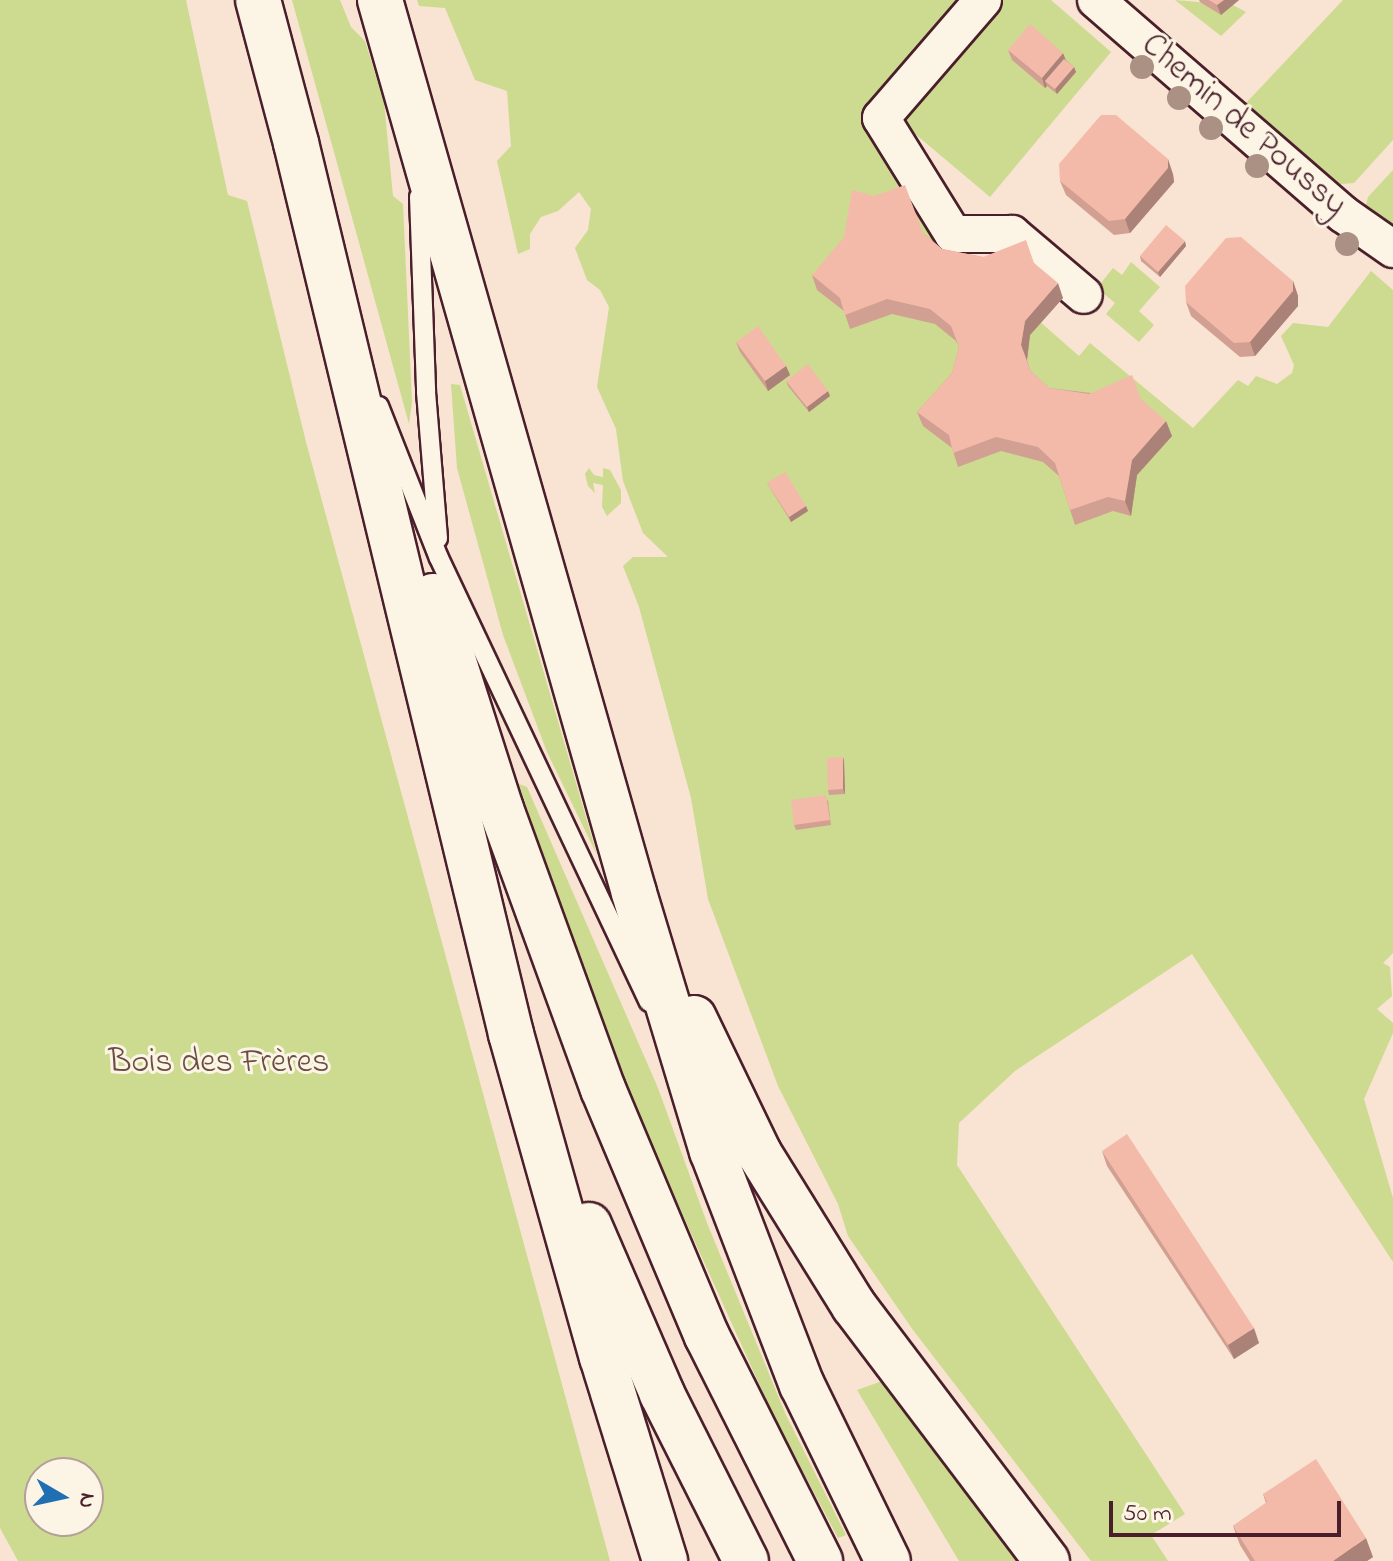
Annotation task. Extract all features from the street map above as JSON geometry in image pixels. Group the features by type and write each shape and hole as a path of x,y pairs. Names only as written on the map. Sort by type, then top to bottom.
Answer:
{"highway":[{"path":"258,0 296,143 511,1034 602,1357 665,1561"},
{"path":"380,0 634,893 692,1086 770,1309 837,1461 888,1561"},
{"path":"296,143 457,673 546,938 639,1179 732,1387 820,1561"},
{"path":"634,893 740,1115 786,1199 882,1346 1047,1561"},
{"path":"511,1034 662,1394 746,1561"}],"street":[{"path":"983,0 881,118 953,234 1012,234 1084,295"},
{"name":"Chemin de Poussy","path":"1096,0 1343,214 1393,249"}],"lane":[{"path":"413,119 426,392 439,558 457,673"},
{"path":"369,382 439,558 621,949 692,1086"}],"green space":[{"name":"Bois des Frères","path":"0,0 186,0 228,195 247,201 306,442 610,1561 18,1561 0,1528"},
{"path":"292,0 340,0 351,27 365,41 384,102 393,196 403,204 412,402 409,424"},
{"path":"417,0 966,0 872,109 950,243 1079,356 1090,343 1193,428 1238,380 1248,386 1256,376 1277,384 1292,373 1294,365 1281,336 1293,323 1328,327 1371,271 1393,290 1393,953 1383,963 1390,967 1392,996 1377,1009 1393,1023 1393,1033 1364,1099 1393,1198 1393,1262 1192,954 1015,1071 959,1123 957,1165 1185,1514 1151,1535 1168,1561 1091,1561 913,1330 848,1236 838,1204 778,1086 708,899 691,798 639,607 623,566 633,557 668,557 643,533 623,481 616,429 597,387 609,307 600,290 587,280 575,248 588,230 591,209 579,192 558,211 541,217 530,234 530,249 518,254 497,161 511,146 507,91 475,80 445,8 419,6"},
{"path":"994,0 1051,0 1111,52 990,197 895,117"},
{"path":"1175,0 1233,5 1246,12 1221,36"},
{"path":"1343,0 1393,0 1393,140 1354,183 1340,184 1246,103"},
{"path":"1393,170 1393,225 1366,205 1368,197"},
{"path":"1131,262 1160,287 1139,311 1154,325 1139,342 1106,314 1115,303 1097,288 1113,268 1122,275"},
{"path":"451,384 460,385 597,855 547,752 503,635 457,468"},
{"path":"589,468 594,475 603,477 603,468 610,470 621,490 621,503 607,516 602,507 603,485 593,483 595,493 588,486 585,474"},
{"path":"519,784 527,787 658,1088 707,1223 786,1415 846,1535 838,1538 774,1417 648,1138 575,953"},
{"path":"885,1380 1024,1561 959,1561 857,1390"}],"building":[{"path":"1030,24 1063,53 1042,78 1008,50"},
{"path":"1064,59 1074,67 1055,89 1045,81"},
{"path":"1101,115 1116,115 1168,159 1168,168 1125,219 1109,221 1060,181 1059,164"},
{"path":"905,185 923,233 942,249 983,257 1026,240 1034,263 1058,283 1025,321 1021,345 1030,370 1049,388 1089,394 1132,375 1141,399 1166,421 1132,460 1125,501 1108,497 1070,510 1055,463 1038,447 996,437 953,453 949,435 917,412 952,373 959,347 951,326 930,309 887,299 845,315 840,298 812,275 844,237 852,190 874,196"},
{"path":"1166,225 1185,241 1158,272 1140,256"},
{"path":"1241,237 1293,281 1293,291 1250,342 1234,343 1186,302 1185,286 1226,238"},
{"path":"758,326 786,366 765,381 736,342"},
{"path":"808,364 828,391 807,407 786,381"},
{"path":"785,472 806,506 789,517 767,483"},
{"path":"843,757 843,789 828,790 827,758"},
{"path":"826,795 830,820 794,825 791,800"},
{"path":"1127,1134 1254,1328 1228,1345 1102,1151"},
{"path":"1316,1459 1366,1538 1333,1561 1255,1561 1233,1526 1267,1502 1263,1494"}]}
